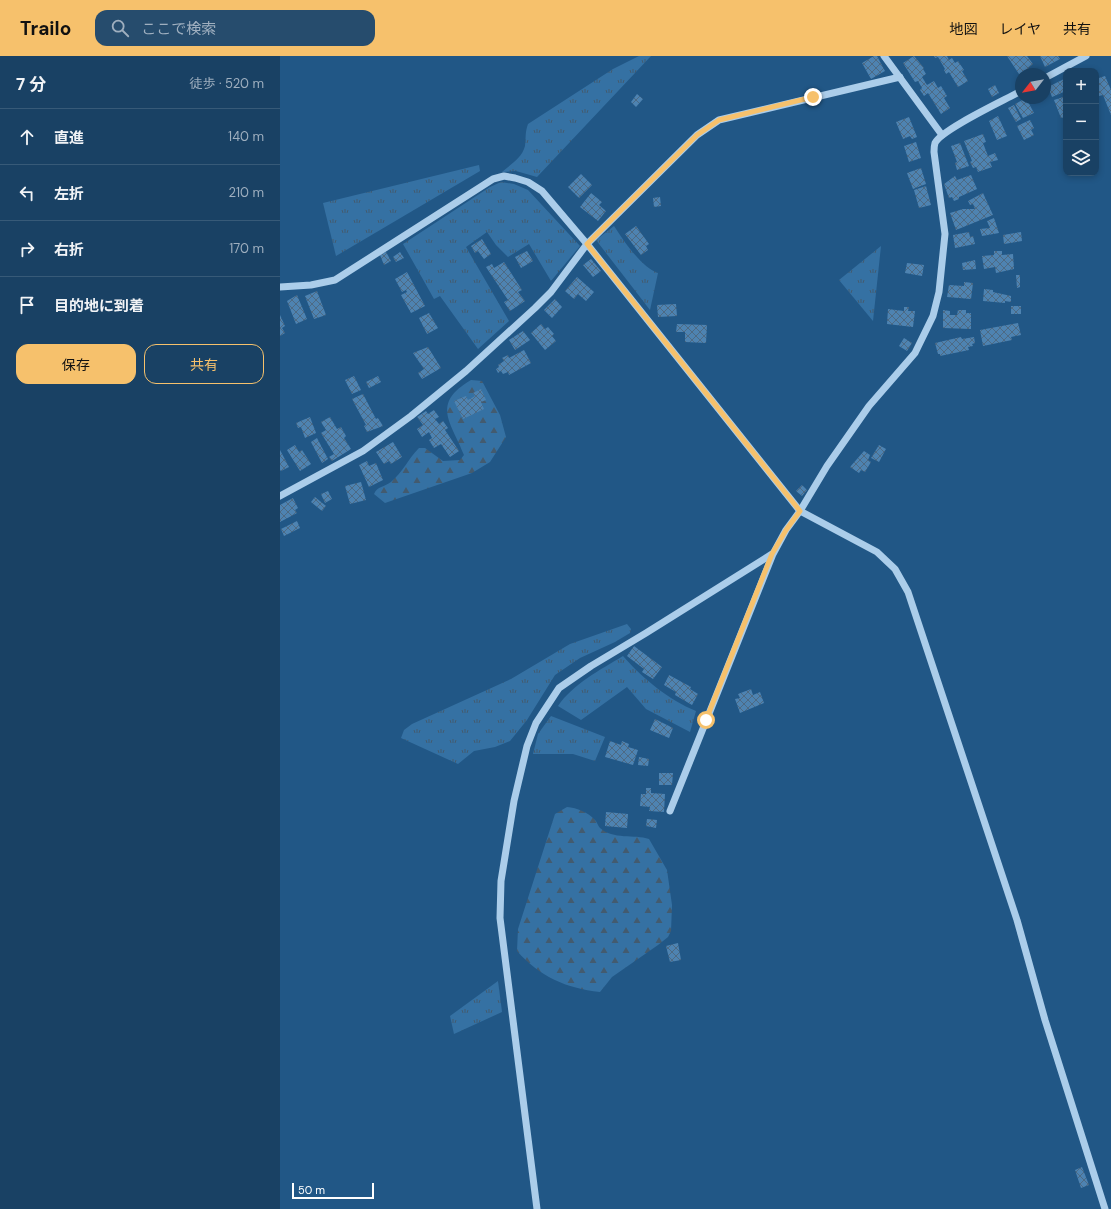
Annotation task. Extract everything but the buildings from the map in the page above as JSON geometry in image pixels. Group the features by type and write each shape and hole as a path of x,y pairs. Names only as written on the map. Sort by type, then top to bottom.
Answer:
{"street":[{"path":"884,56 942,135"},
{"path":"1051,75 1086,56"},
{"path":"280,496 363,451 399,425 454,381 535,308 550,292 587,244 697,135 719,120 900,77"},
{"path":"670,811 772,554 827,466 869,406 915,353 933,316 939,292 945,234 934,152 936,143 942,135 1015,94"},
{"path":"280,287 322,283 335,280 493,179 504,176 528,182 542,191 587,244 800,511 877,552 895,569 908,592 1017,920 1045,1020 1105,1209"},
{"path":"536,1209 500,918 501,881 514,801 527,746 536,723 559,688 591,666 772,554"}],"green space":[{"path":"639,56 651,56 537,177 516,171 502,172 516,160 524,150 528,124 613,69"},
{"path":"479,165 480,171 336,256 323,203"},
{"path":"501,182 514,184 528,190 580,246 551,281 529,244 508,257 496,245 487,232 466,247 509,321 478,349 440,296 434,299 403,244 490,187"},
{"path":"614,226 639,260 658,273 650,310 596,240"},
{"path":"881,246 873,321 839,280"},
{"path":"471,380 482,381 500,415 506,437 490,462 472,473 385,503 374,494 375,491 389,484 419,448 425,448 443,461 460,460 464,455 450,424 448,406 451,397 458,389"},
{"path":"627,624 631,629 630,633 615,642 580,658 555,675 527,720 510,741 495,747 474,751 458,764 401,738 404,730 412,724 511,679 570,644"},
{"path":"623,656 639,673 666,695 696,711 690,732 646,709 627,687 581,720 558,706 579,684"},
{"path":"551,716 605,737 595,761 573,754 533,754 538,734"},
{"path":"567,807 578,809 586,813 595,820 600,828 605,832 649,839 667,870 672,905 671,931 668,937 612,977 600,992 576,988 554,980 535,968 517,951 518,929 555,814"},
{"path":"498,981 502,1012 454,1034 450,1016"}],"route":[{"path":"706,720 772,554 786,530 800,511 587,244 697,135 719,120 813,97"}]}
